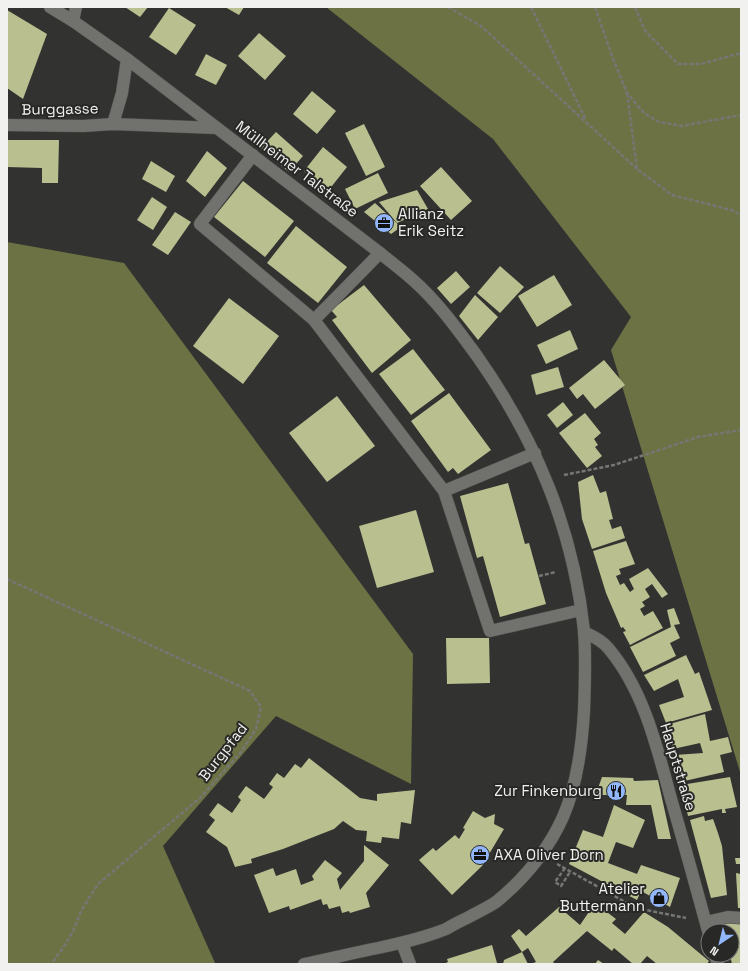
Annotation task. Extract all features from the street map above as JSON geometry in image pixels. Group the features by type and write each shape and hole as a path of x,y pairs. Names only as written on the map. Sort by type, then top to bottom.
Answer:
{"main road":[{"name":"Müllheimer Talstraße","path":"50,7 73,21 127,59 380,253 414,281 461,334 507,403 535,453 546,478 566,536 574,567 584,632 585,678 583,722 579,758 569,801 552,836 529,870 494,903 447,928 422,937 304,964"},
{"path":"73,21 76,7"},
{"name":"Burggasse","path":"113,124 122,93 127,59"},
{"name":"Burggasse","path":"7,125 83,126 113,124 216,128"},
{"path":"253,155 200,224 314,320 444,491 490,631 581,610"},
{"path":"314,320 380,253"},
{"path":"444,491 535,453"},
{"name":"Hauptstraße","path":"584,632 596,638 608,647 626,673 637,694 655,741 706,923"},
{"path":"715,923 728,917 741,918"},
{"path":"402,942 410,964"}],"path":[{"path":"448,7 481,26 637,169 672,195 735,211 741,216"},
{"path":"531,7 587,122"},
{"path":"595,7 612,56 628,93 644,113 660,122 682,126 741,115"},
{"path":"635,7 645,31 678,64 700,64 741,53"},
{"path":"628,93 637,169"},
{"path":"546,478 614,465 698,437 741,430"},
{"path":"538,576 548,574"},
{"name":"Burgpfad","path":"7,579 250,691 261,707 256,729 241,752 201,797 98,884 81,911 63,948 51,964"},
{"path":"565,868 556,882 561,886 570,872 636,908 700,925"}],"green space":[{"path":"326,7 741,7 741,775 611,350 631,317 493,139"},
{"path":"7,242 124,263 413,654 411,784 276,716 163,846 215,963 7,964"}],"building":[{"path":"125,7 148,7 140,17"},
{"path":"225,7 244,7 239,15"},
{"path":"169,8 196,25 176,55 149,37"},
{"path":"7,10 47,34 23,99 7,88"},
{"path":"259,33 286,56 265,80 238,56"},
{"path":"206,54 227,65 216,85 195,75"},
{"path":"312,91 336,111 317,134 293,114"},
{"path":"364,124 385,167 366,176 345,133"},
{"path":"276,132 303,156 289,172 261,148"},
{"path":"7,140 59,140 58,183 42,183 42,168 7,167"},
{"path":"323,147 347,167 328,191 304,171"},
{"path":"207,151 227,168 205,197 186,181"},
{"path":"151,161 175,176 166,192 142,179"},
{"path":"441,167 472,201 451,220 420,186"},
{"path":"378,173 388,193 355,209 345,189"},
{"path":"243,181 294,221 265,257 214,217"},
{"path":"417,190 428,209 397,223 379,202"},
{"path":"152,197 167,207 153,230 137,220"},
{"path":"375,203 401,227 391,234 364,212"},
{"path":"175,212 191,222 168,255 152,245"},
{"path":"296,226 347,267 318,303 267,263"},
{"path":"500,266 524,287 500,313 477,293"},
{"path":"456,271 470,287 451,304 437,288"},
{"path":"554,275 572,305 537,327 518,296"},
{"path":"364,285 411,340 372,373 332,320 337,317 331,310"},
{"path":"475,295 498,317 478,340 459,316"},
{"path":"229,298 279,336 243,384 193,346"},
{"path":"570,330 578,349 546,364 537,345"},
{"path":"413,349 445,390 411,415 379,374"},
{"path":"604,360 625,385 595,409 583,394 577,399 569,388"},
{"path":"558,367 564,387 536,395 531,375"},
{"path":"449,393 491,450 458,474 453,468 448,472 411,421"},
{"path":"337,396 375,446 327,482 289,433"},
{"path":"563,402 573,415 557,428 547,415"},
{"path":"585,413 601,433 594,439 598,445 595,447 602,456 587,468 559,433"},
{"path":"593,475 600,493 606,491 613,519 609,520 612,529 621,526 625,538 592,549 582,519 578,482"},
{"path":"508,483 525,544 529,543 546,604 500,617 483,556 477,558 460,496"},
{"path":"416,510 434,572 377,588 359,526"},
{"path":"626,541 635,564 619,569 621,574 616,576 620,585 624,583 630,592 634,589 629,579 648,568 668,594 662,598 652,584 645,589 650,597 642,602 645,606 640,609 644,616 653,611 663,628 630,645 623,632 626,631 623,627 621,628 606,593 593,551"},
{"path":"674,608 680,624 674,625 680,638 670,643 676,656 643,672 630,647 671,627 667,610"},
{"path":"446,638 489,638 490,683 447,684"},
{"path":"686,655 695,674 699,672 712,710 666,723 659,705 684,697 678,679 654,691 644,675"},
{"path":"705,714 710,741 728,737 732,752 720,755 724,772 680,782 675,755 703,753 700,743 673,749 666,725"},
{"path":"309,758 360,798 377,801 377,794 415,790 411,824 401,822 399,839 382,837 381,843 366,841 367,831 356,830 343,821 334,829 283,849 251,859 252,863 235,867 227,847 206,832 215,820 209,815 218,803 232,813 241,800 238,797 246,786 264,799 273,787 269,784 277,773 284,778 295,764 301,768"},
{"path":"602,777 633,778 634,781 658,780 671,839 658,839 651,805 626,805 627,795 596,794"},
{"path":"730,777 737,807 725,809 726,813 722,813 722,809 688,816 681,785"},
{"path":"614,805 645,820 633,848 616,842 608,863 637,874 641,865 680,878 670,907 641,891 637,900 569,864 583,830 603,837"},
{"path":"473,811 485,818 495,814 494,824 504,829 482,866 452,895 419,860 433,848 436,851 455,835 459,839 465,829 463,828"},
{"path":"704,816 705,821 713,819 722,846 727,895 711,898 690,820"},
{"path":"364,845 389,865 366,893 370,907 350,913 349,911 342,913 340,906 329,909 327,904 323,905 321,899 290,910 289,906 269,913 254,875 273,868 276,876 296,869 301,885 314,880 312,876 325,860 342,873 337,879 340,890 364,861"},
{"path":"735,858 741,858 741,864 736,864"},
{"path":"736,873 741,874 741,908 738,908"},
{"path":"595,903 616,919 612,923 625,934 644,912 668,927 700,954 700,963 708,963 657,964 647,956 640,964 633,964 614,948 612,951 587,931 553,962 555,964 530,964 536,962 528,948 522,952 511,936 519,929 526,936 559,907 580,925"},
{"path":"741,922 741,964 732,963 740,963 740,923 725,923"},
{"path":"492,945 497,963 443,964 448,962 447,959"},
{"path":"522,952 528,964 503,964 504,960"},
{"path":"598,960 604,964 595,964"}],"place":[{"name":"Allianz Erik Seitz","path":"384,223"},
{"name":"Zur Finkenburg","path":"616,791"},
{"name":"AXA Oliver Dorn","path":"480,855"},
{"name":"Atelier Buttermann","path":"659,898"}]}
